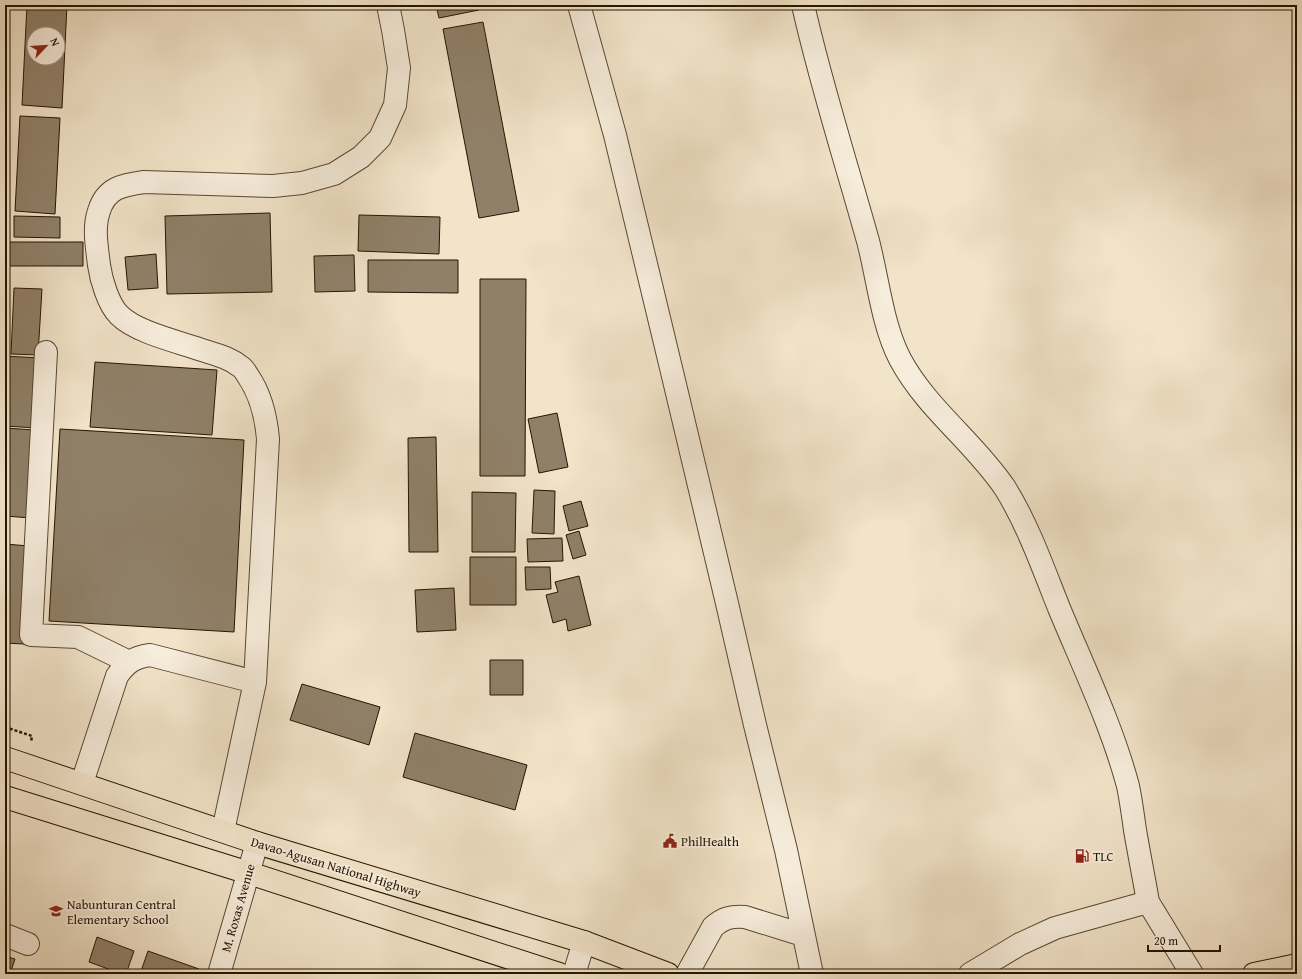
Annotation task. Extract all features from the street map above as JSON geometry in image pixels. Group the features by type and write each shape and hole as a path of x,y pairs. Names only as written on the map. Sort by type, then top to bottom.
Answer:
{"highway":[{"name":"Davao-Agusan National Highway","path":"5,758 258,843 584,942 668,974"},
{"path":"5,797 249,873 559,974"},
{"path":"1254,974 1297,965"}],"street":[{"path":"223,831 255,682 268,439 267,423 262,403 253,384 242,367 230,359 148,332 132,324 118,314 108,297 100,277 96,243 96,218 102,201 112,190 126,184 144,182 273,186 302,183 334,174 361,156 380,138 395,105 399,68 394,30 388,5"},
{"path":"579,5 615,135 672,372 786,850 812,974"},
{"path":"803,5 814,56 856,197 875,269 884,314 891,336 900,358 912,378 985,463 1004,488 1032,542 1114,743 1128,788 1148,902 1192,974"},
{"path":"46,352 32,635 78,637 129,662"},
{"path":"82,783 117,676 129,662 140,657 150,655 255,682"},
{"name":"M. Roxas Avenue","path":"219,974 258,843"},
{"path":"970,974 1020,944 1055,928 1148,902"},
{"path":"687,974 713,927 727,917 744,917 803,935"},
{"path":"5,935 28,944"},
{"path":"574,974 584,942"}],"path":[{"path":"5,727 32,736"}],"building":[{"path":"27,5 67,5 66,26 26,26 26,66 64,66 62,108 22,105"},
{"path":"436,5 478,5 479,10 439,18"},
{"path":"483,22 519,211 479,218 443,29"},
{"path":"20,116 60,118 55,214 15,211"},
{"path":"270,213 272,292 167,294 165,216"},
{"path":"359,215 440,217 439,254 358,251"},
{"path":"14,216 60,217 60,238 14,237"},
{"path":"5,242 83,242 83,266 5,266"},
{"path":"156,254 158,288 128,290 125,257"},
{"path":"354,255 355,291 315,292 314,256"},
{"path":"368,260 458,260 458,293 368,292"},
{"path":"480,279 526,279 525,476 480,476"},
{"path":"14,288 42,289 38,355 11,354"},
{"path":"5,356 40,358 37,428 5,426"},
{"path":"95,362 217,370 212,435 90,427"},
{"path":"557,413 568,467 539,473 528,419"},
{"path":"5,428 35,430 31,518 5,516"},
{"path":"60,429 244,440 234,632 49,621"},
{"path":"436,437 438,552 409,552 408,438"},
{"path":"534,490 555,491 554,534 532,533"},
{"path":"472,492 516,493 515,552 472,552"},
{"path":"581,501 588,526 569,531 563,506"},
{"path":"579,531 586,555 573,559 566,535"},
{"path":"562,538 563,561 528,562 527,539"},
{"path":"5,544 29,546 24,644 5,643"},
{"path":"470,557 516,557 516,605 470,605"},
{"path":"525,567 550,567 551,589 526,590"},
{"path":"579,576 591,625 568,631 566,619 553,623 546,595 558,592 555,582"},
{"path":"454,588 456,630 417,632 415,590"},
{"path":"490,660 523,660 523,695 490,695"},
{"path":"302,684 380,707 369,745 290,720"},
{"path":"415,733 527,765 515,810 403,777"},
{"path":"97,937 134,951 126,974 122,974 89,962"},
{"path":"148,951 199,969 197,974 140,974"},
{"path":"5,956 15,959 10,974 5,974"}],"place":[{"name":"PhilHealth","path":"670,841"},
{"name":"TLC","path":"1082,856"},
{"name":"Nabunturan Central Elementary School","path":"56,911"}]}
